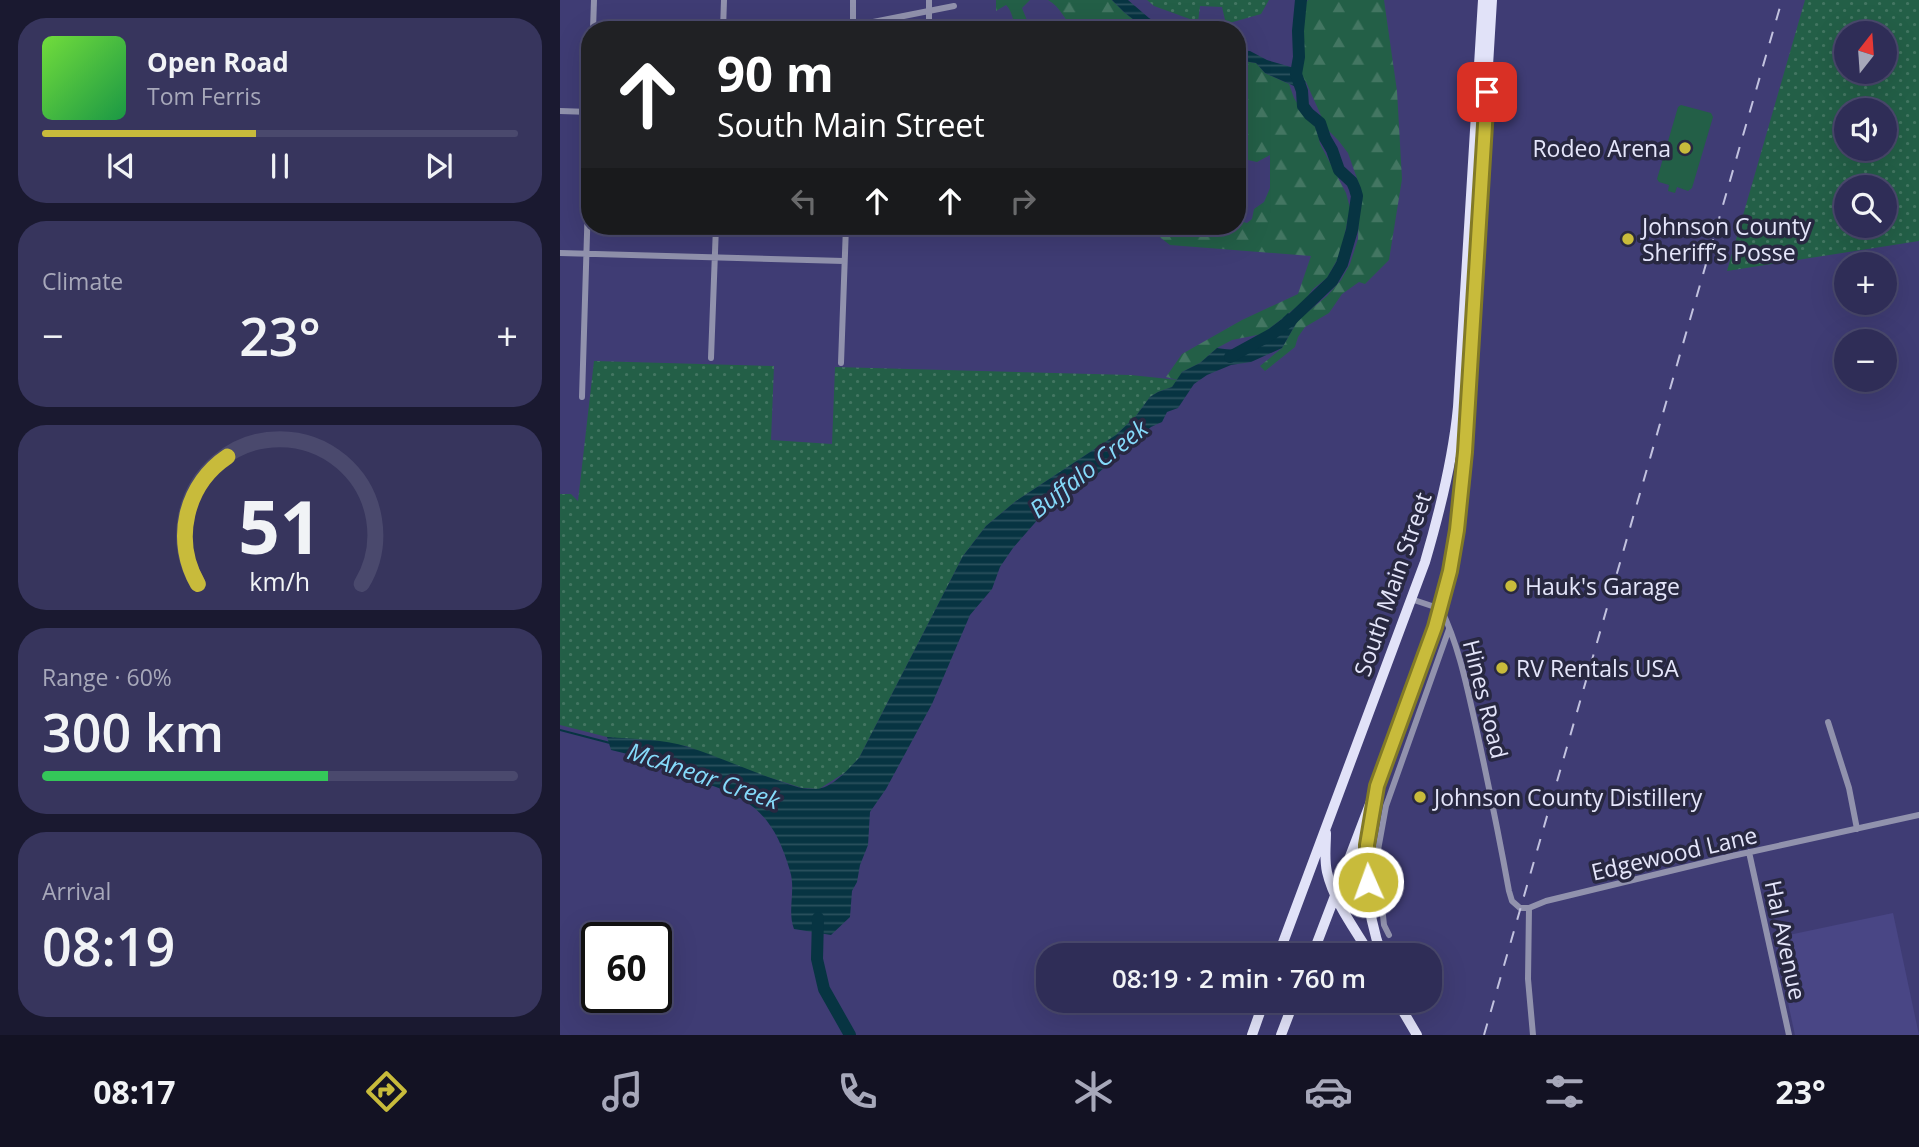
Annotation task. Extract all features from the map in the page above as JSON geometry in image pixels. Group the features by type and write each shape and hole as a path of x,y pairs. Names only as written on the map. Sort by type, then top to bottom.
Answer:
{"main road":[{"name":"South Main Street","path":"1317,943 1420,672 1441,609 1450,571 1459,515 1483,0"},
{"name":"South Main Street","path":"1284,943 1411,599 1440,511 1458,407 1492,0"},
{"path":"1377,786 1368,830 1366,866 1377,943"},
{"path":"1327,822 1327,872 1335,895 1363,943"},
{"path":"1252,1035 1260,1013"},
{"path":"1281,1035 1290,1013"},
{"path":"1287,1020 1292,1013"},
{"path":"1406,1013 1418,1035"}],"street":[{"path":"593,21 594,0"},
{"path":"723,21 724,0"},
{"path":"853,0 853,21"},
{"path":"929,0 929,21"},
{"path":"884,21 954,6"},
{"path":"560,111 581,112"},
{"path":"582,397 587,235"},
{"path":"711,358 716,235"},
{"path":"841,363 845,235"},
{"path":"560,253 844,261"},
{"path":"1411,599 1441,609"},
{"name":"Hines Road","path":"1441,609 1450,627 1466,683 1508,891 1512,901 1520,908 1529,908"},
{"path":"1389,935 1384,925 1378,850 1386,806 1450,627"},
{"path":"1828,722 1849,788 1857,829"},
{"name":"Edgewood Lane","path":"1529,908 1546,901 1749,852 1919,815"},
{"name":"Hal Avenue","path":"1749,852 1789,1035"},
{"path":"1529,908 1528,979 1533,1035"}],"shaded area":[{"path":"1893,913 1919,1035 1795,1035 1774,938"}],"green space":[{"path":"996,0 1030,0 1022,8 1027,21 1014,21 1006,5 996,11"},
{"path":"1048,0 1112,0 1135,21 1067,21"},
{"path":"1147,0 1269,0 1261,14 1236,21 1225,21 1222,7 1200,6 1198,21 1195,21 1154,6"},
{"path":"1308,0 1384,0 1397,91 1402,179 1389,260 1365,284 1359,282 1342,294 1329,313 1305,327 1295,347 1265,371 1260,366 1282,348 1298,320 1327,296 1341,280 1350,264 1358,239 1360,187 1348,153 1327,129 1306,82 1300,76 1305,4"},
{"path":"1805,0 1919,0 1919,241 1834,252 1834,254 1727,271"},
{"path":"1246,61 1256,63 1265,73 1289,84 1294,98 1317,129 1320,144 1346,193 1350,208 1341,253 1327,278 1313,289 1305,300 1262,334 1232,340 1217,348 1200,363 1182,372 1178,380 1166,377 1182,354 1242,320 1298,294 1311,256 1170,245 1157,235 1246,235 1246,223 1252,219 1254,209 1264,202 1270,188 1270,155 1257,162 1248,160 1246,172"},
{"name":"Rodeo Arena","path":"1681,105 1711,113 1713,117 1692,188 1688,191 1677,187 1675,193 1668,191 1669,185 1657,179 1678,107"},
{"path":"594,361 774,366 771,440 832,444 835,367 1131,375 1178,380 1172,387 1150,397 1136,416 1116,435 1016,501 986,526 963,556 859,758 846,772 819,789 802,788 746,770 686,746 607,737 560,725 560,494 571,494 578,501"}],"water":[{"path":"1112,0 1128,0 1154,21 1135,21"},
{"path":"1246,51 1291,67 1306,82 1301,87 1294,86 1265,73 1256,63 1246,61"},
{"path":"1288,313 1298,320 1282,348 1251,362 1231,365 1194,384 1178,408 1167,412 1162,422 1151,427 1081,488 1050,507 1013,548 1000,567 992,589 970,615 932,704 886,789 870,812 868,845 852,891 850,917 831,935 794,929 791,915 792,878 785,855 765,818 755,809 731,793 698,782 681,769 611,750 607,737 658,741 678,744 800,788 822,788 834,782 859,758 963,556 986,526 1016,501 1116,435 1136,416 1150,397 1172,387 1182,372 1200,363 1217,348 1232,350 1252,347"}],"waterway":[{"name":"Buffalo Creek","path":"1230,357 1272,334 1332,281 1342,264 1352,230 1357,196 1355,189 1352,182 1339,170 1320,123 1303,106 1302,91 1296,74 1301,0"},
{"name":"McAnear Creek","path":"560,730 610,743"},
{"name":"Buffalo Creek","path":"818,918 817,959 824,989 850,1035"}],"railway":[{"path":"1484,1035 1782,0"}],"place":[{"name":"Rodeo Arena","path":"1685,148"},
{"name":"Johnson County Sheriff’s Posse","path":"1628,239"},
{"name":"Hauk's Garage","path":"1511,586"},
{"name":"RV Rentals USA","path":"1502,668"},
{"name":"Johnson County Distillery","path":"1420,797"}],"route":[{"path":"1368,882 1367,845 1377,786 1441,609 1457,530 1465,452 1487,92"}]}
